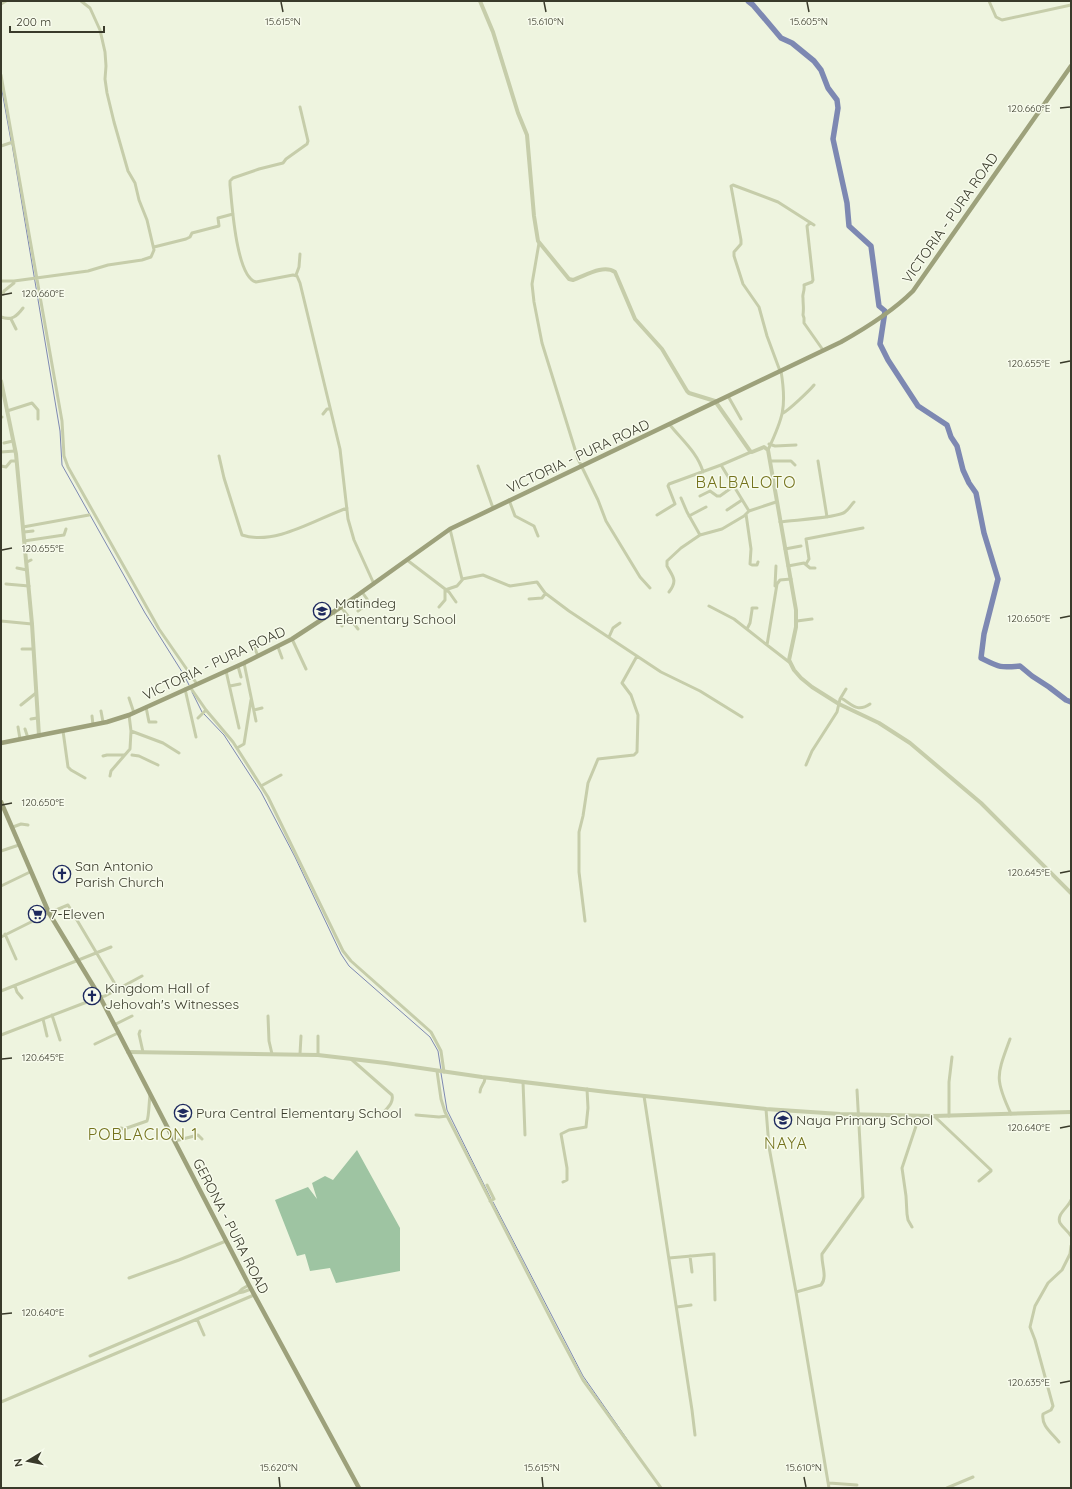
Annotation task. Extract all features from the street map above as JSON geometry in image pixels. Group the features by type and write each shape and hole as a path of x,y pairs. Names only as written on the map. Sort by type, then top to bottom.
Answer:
{"main road":[{"name":"VICTORIA - PURA ROAD","path":"1,743 93,725 131,714 278,647 334,612 450,529 670,425 851,337 909,296 918,285 1071,66"},
{"name":"GERONA - PURA ROAD","path":"1,802 49,913 100,997 254,1295 358,1488"}],"street":[{"path":"1,4 6,1"},
{"path":"1,280 14,281 88,271 108,265 142,260 151,257 153,253 154,247 147,220 139,200 135,183 128,171 107,93 105,79 105,52 100,30 90,8 80,1"},
{"path":"480,1 493,32 518,113 527,135 534,216 539,243 532,284 542,343 581,466 598,500 606,521 640,576 650,588"},
{"path":"989,1 996,17 1002,20 1071,5"},
{"path":"1,75 62,421 64,456 116,555 159,629 197,684"},
{"path":"296,275 256,282 251,280 243,266 239,253 230,181 233,178 259,169 283,163 286,159 307,144 308,141 300,107"},
{"path":"1,146 13,142"},
{"path":"657,515 675,504 668,485 751,452 766,449 771,443 783,413 784,394 780,371 758,307 745,287 734,256 734,252 741,242 731,186 733,185 778,202 814,225"},
{"path":"154,247 186,239 190,237 192,233 219,226 218,218 233,214"},
{"path":"810,223 807,226 813,280 812,282 804,285 805,291 802,297 805,308 803,315 804,323 823,350"},
{"path":"539,243 567,279 572,280 603,269 610,269 615,272 635,320 660,346 687,391 716,402 751,452"},
{"path":"300,254 299,267 296,275 300,283 340,449 348,519 354,540 374,584"},
{"path":"3,294 4,291 14,283 14,281"},
{"path":"1,317 11,319 16,317 23,308"},
{"path":"11,319 16,329"},
{"path":"1,381 2,396 7,410 15,450 24,532 34,648 39,736"},
{"path":"783,413 787,412 814,385"},
{"path":"728,396 741,419"},
{"path":"7,410 32,404 38,410 38,419"},
{"path":"323,414 327,409 330,409"},
{"path":"670,425 699,461 703,472"},
{"path":"4,442 13,441"},
{"path":"771,443 775,446 796,445"},
{"path":"766,449 770,461 796,610 797,621 789,662"},
{"path":"1,452 15,450"},
{"path":"219,456 224,478 242,535 261,537 292,532 347,508"},
{"path":"2,466 6,467 11,461 16,461"},
{"path":"770,461 791,461 795,465"},
{"path":"818,461 827,517"},
{"path":"721,465 749,511"},
{"path":"478,466 493,508"},
{"path":"700,496 710,491 717,496 720,496 734,486"},
{"path":"681,498 689,516 700,534"},
{"path":"509,500 514,516 534,526 538,536"},
{"path":"727,510 742,500"},
{"path":"669,592 673,586 674,580 667,566 667,561 681,548 700,534 722,529 749,511 776,502"},
{"path":"780,522 827,517 845,512 854,502"},
{"path":"689,516 706,507"},
{"path":"746,514 750,564 757,565 758,562"},
{"path":"23,527 89,515"},
{"path":"806,564 809,559 806,539 863,528"},
{"path":"24,541 64,535 66,529"},
{"path":"450,529 460,575 463,579"},
{"path":"24,532 33,531"},
{"path":"785,548 801,546"},
{"path":"26,562 31,560"},
{"path":"407,560 451,593 456,602"},
{"path":"788,566 803,563 810,568 815,568"},
{"path":"776,566 776,594"},
{"path":"17,568 27,570"},
{"path":"439,607 445,600 446,596 444,591 457,586 463,579 483,575 512,586 537,582 545,594 637,656 666,674 700,691 742,717"},
{"path":"767,645 778,581 791,579"},
{"path":"6,584 29,586"},
{"path":"358,610 368,603 362,592"},
{"path":"530,599 542,598 545,594"},
{"path":"709,606 734,619 789,662 803,681 839,704 890,729 921,752 981,803 1071,893"},
{"path":"341,607 358,629"},
{"path":"747,629 750,623 752,608 757,608"},
{"path":"334,612 342,626"},
{"path":"797,621 812,619"},
{"path":"1,621 32,624"},
{"path":"610,637 613,628 620,623"},
{"path":"292,639 306,669"},
{"path":"253,644 258,656"},
{"path":"278,647 282,658"},
{"path":"22,649 34,648"},
{"path":"584,921 579,872 579,832 582,823 588,783 598,759 634,755 637,752 638,715 631,695 622,684 637,656"},
{"path":"244,663 256,721"},
{"path":"238,666 240,677"},
{"path":"226,671 239,728"},
{"path":"230,686 240,684"},
{"path":"188,688 237,748 261,786 282,824 343,951 351,961 431,1032 441,1051 444,1072"},
{"path":"188,688 196,737"},
{"path":"806,765 812,751 837,712 841,698 846,689"},
{"path":"21,705 36,693"},
{"path":"129,698 131,714 130,749 132,757 139,756 158,765"},
{"path":"237,748 244,744 251,698"},
{"path":"841,698 858,708 862,708 870,704"},
{"path":"146,707 149,722 156,722"},
{"path":"254,710 262,708"},
{"path":"198,718 206,710"},
{"path":"101,711 103,722"},
{"path":"92,716 93,725"},
{"path":"31,720 37,718"},
{"path":"18,728 20,739"},
{"path":"25,729 28,738"},
{"path":"63,731 68,767 85,778"},
{"path":"131,732 163,743 179,753"},
{"path":"110,776 110,771 130,749"},
{"path":"103,756 124,755"},
{"path":"261,786 281,775"},
{"path":"1,818 7,815"},
{"path":"13,827 21,824 28,825"},
{"path":"1,851 19,845"},
{"path":"1,886 30,872"},
{"path":"1,937 49,913 69,906 118,989"},
{"path":"5,934 16,959"},
{"path":"1,991 111,947"},
{"path":"1,1035 105,996 142,976"},
{"path":"15,986 17,992 22,998"},
{"path":"52,1016 60,1040"},
{"path":"114,1025 132,1016"},
{"path":"268,1016 269,1039 272,1054"},
{"path":"43,1019 47,1036"},
{"path":"140,1031 139,1034 143,1052"},
{"path":"95,1044 118,1033"},
{"path":"300,1054 302,1036"},
{"path":"318,1036 318,1055"},
{"path":"1010,1039 1000,1067 999,1081 1000,1088 1011,1114"},
{"path":"128,1052 318,1055 485,1078 644,1096 766,1109 859,1115 949,1116 1071,1112"},
{"path":"949,1116 949,1082 952,1057"},
{"path":"351,1059 392,1095 393,1098 391,1103 382,1114"},
{"path":"437,1071 441,1099 447,1116 492,1201 557,1331 585,1382 661,1488"},
{"path":"480,1092 485,1082 485,1078"},
{"path":"523,1082 525,1135"},
{"path":"563,1182 567,1180 567,1168 561,1134 569,1130 586,1127 588,1108 587,1089"},
{"path":"796,1292 821,1285 823,1283 822,1254 863,1197 857,1090"},
{"path":"121,1128 124,1129 147,1121 150,1093"},
{"path":"644,1096 677,1307 695,1435"},
{"path":"766,1109 769,1147 830,1488"},
{"path":"416,1115 438,1117 447,1116"},
{"path":"912,1227 906,1214 906,1196 902,1168 916,1126 916,1116"},
{"path":"934,1116 991,1170 979,1181"},
{"path":"175,1141 198,1135 202,1139"},
{"path":"487,1186 494,1197 492,1201"},
{"path":"1071,1200 1059,1219 1060,1223 1071,1236"},
{"path":"129,1278 226,1241"},
{"path":"1059,1442 1045,1426 1043,1414 1051,1410 1053,1406 1030,1327 1035,1306 1048,1283 1062,1270 1070,1254 1071,1246"},
{"path":"669,1258 714,1254 715,1300"},
{"path":"690,1256 692,1272"},
{"path":"90,1356 238,1293 242,1289 250,1287"},
{"path":"1,1402 254,1295"},
{"path":"677,1307 691,1306"},
{"path":"196,1320 204,1335"},
{"path":"947,1488 973,1477"},
{"path":"829,1484 857,1485"}],"green space":[{"path":"357,1150 400,1228 400,1271 336,1283 330,1268 310,1271 305,1254 297,1256 275,1200 308,1187 317,1199 312,1183 325,1176 333,1180"}],"waterway":[{"path":"748,1 781,38 792,43 814,61 821,70 828,88 837,100 838,108 833,139 847,203 849,226 871,246 879,306 885,311 880,344 888,360 918,406 947,425 951,437 957,446 963,470 976,493 984,533 998,579 984,634 981,658 999,666 1020,666 1032,676 1071,702"},
{"path":"1,85 11,141"},
{"path":"12,144 60,431 62,465 145,613 189,685"},
{"path":"192,692 202,712"},
{"path":"204,714 224,735 261,792 295,857 341,954 349,966 430,1037 438,1051 441,1070"},
{"path":"441,1073 447,1110 491,1199"},
{"path":"493,1202 583,1376 629,1442"}],"place":[{"name":"Matindeg Elementary School","path":"322,611"},
{"name":"San Antonio Parish Church","path":"62,874"},
{"name":"7-Eleven","path":"37,914"},
{"name":"Kingdom Hall of Jehovah's Witnesses","path":"92,996"},
{"name":"Pura Central Elementary School","path":"183,1113"},
{"name":"Naya Primary School","path":"783,1120"}],"district":[{"name":"BALBALOTO","path":"746,482"},
{"name":"POBLACION 1","path":"143,1134"},
{"name":"NAYA","path":"786,1143"}]}
